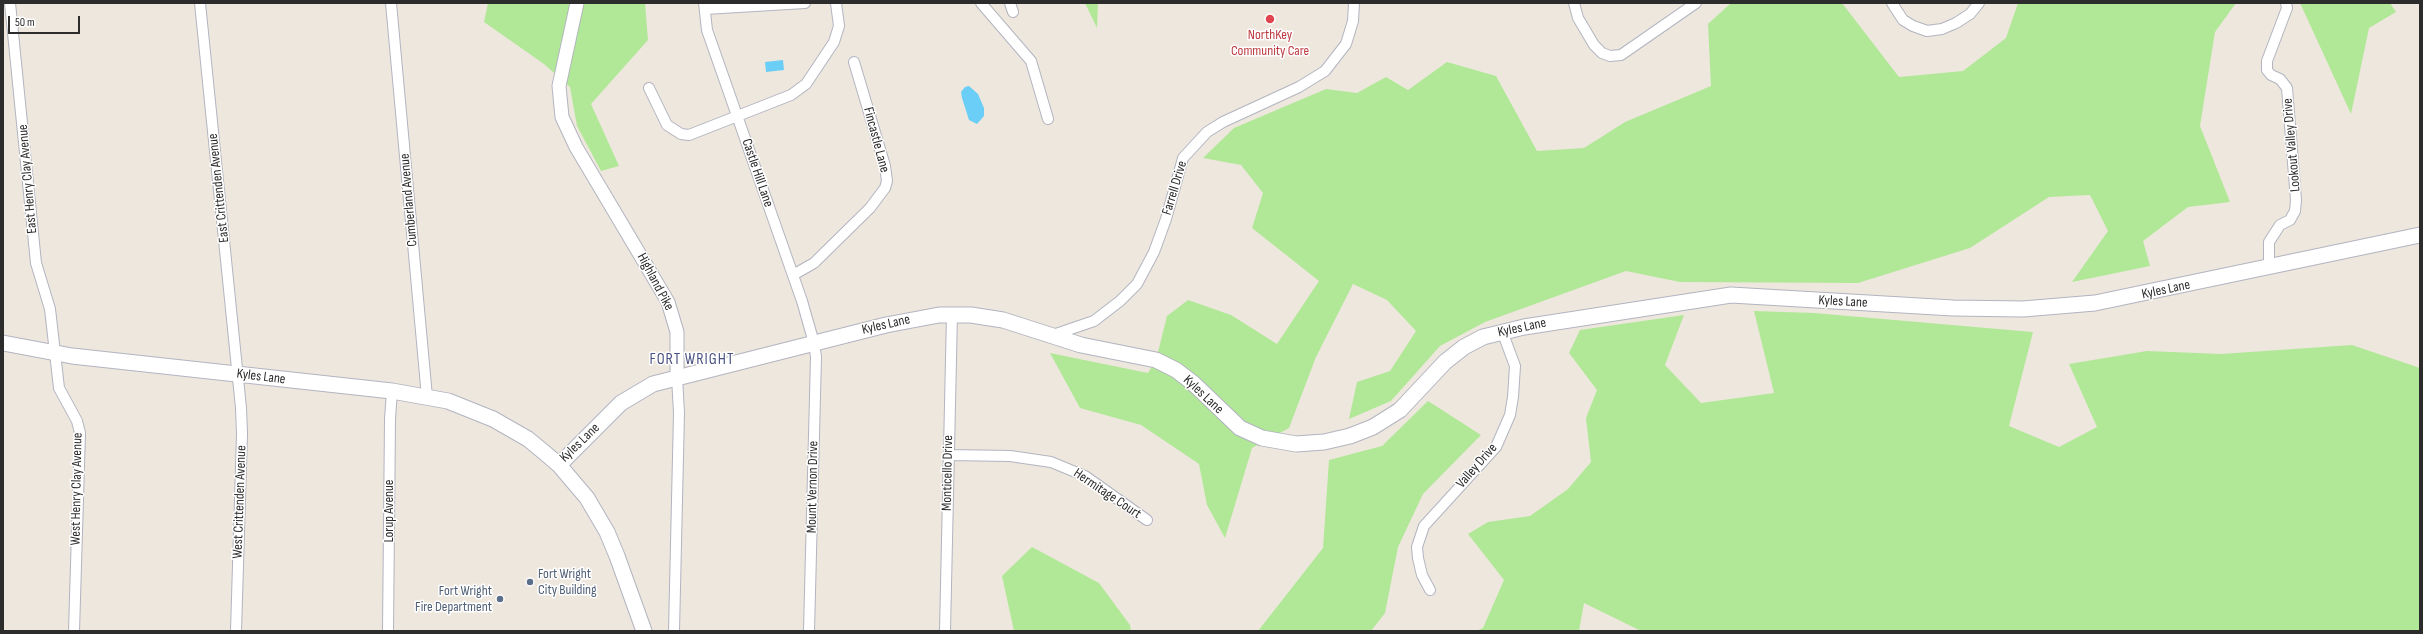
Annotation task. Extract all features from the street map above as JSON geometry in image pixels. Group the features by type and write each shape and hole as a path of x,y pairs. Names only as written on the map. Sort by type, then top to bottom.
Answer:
{"main road":[{"name":"Kyles Lane","path":"3,344 53,353 392,391 427,397 471,409 493,419 528,439 559,465 598,425 633,394 653,384 923,317 952,314 997,319 1053,335 1081,345 1156,360 1176,370 1240,428 1262,438 1296,444 1337,439 1373,427 1400,410 1445,362 1464,347 1502,331 1702,298 1731,295 1953,308 2023,309 2058,307 2116,300 2420,235"},
{"path":"559,465 587,498 607,532 644,631"}],"street":[{"name":"East Henry Clay Avenue","path":"10,3 36,263 50,309 53,353"},
{"name":"East Crittenden Avenue","path":"200,3 237,374"},
{"name":"Cumberland Avenue","path":"391,3 427,397"},
{"name":"Highland Pike","path":"577,3 559,86 562,116 576,147 668,302 677,332 679,413 674,631"},
{"path":"705,6 805,3"},
{"path":"649,88 667,125 681,134 695,134 791,95 806,84 834,42 839,26 836,3"},
{"path":"981,3 1031,61 1048,119"},
{"name":"Farrell Drive","path":"1053,335 1094,321 1120,302 1136,284 1154,252 1166,219 1183,158 1207,132 1224,122 1299,87 1325,71 1346,44 1353,21 1354,3"},
{"path":"1574,3 1578,18 1594,45 1602,53 1610,56 1621,55 1696,3"},
{"path":"1892,3 1903,20 1913,26 1927,31 1942,29 1956,23 1970,14 1979,3"},
{"name":"Lookout Valley Drive","path":"2269,267 2269,242 2280,226 2290,220 2295,211 2296,200 2287,88 2280,79 2271,75 2267,70 2267,61 2287,8 2286,3"},
{"name":"Castle Hill Lane","path":"705,6 707,30 793,275 814,343"},
{"name":"Fincastle Lane","path":"793,275 814,263 870,208 885,188 887,181 885,166 854,62"},
{"name":"Monticello Drive","path":"945,631 952,314"},
{"name":"Valley Drive","path":"1430,590 1422,575 1418,558 1417,547 1424,526 1496,447 1510,415 1514,397 1515,366 1502,331"},
{"name":"Mount Vernon Drive","path":"809,631 816,365 814,343"},
{"name":"West Henry Clay Avenue","path":"53,353 59,388 77,421 80,433 74,631"},
{"name":"West Crittenden Avenue","path":"236,631 242,434 237,374"},
{"name":"Lorup Avenue","path":"388,631 390,419 392,391"},
{"name":"Hermitage Court","path":"949,455 1010,456 1051,462 1085,476 1146,520"}],"green space":[{"path":"488,3 645,3 648,40 591,104 619,166 601,171 577,126 570,87 544,64 484,22"},
{"path":"1085,3 1098,3 1097,28"},
{"path":"1731,3 1842,3 1899,77 1963,71 2006,38 2018,3 2236,3 2215,32 2200,126 2230,202 2188,207 2143,241 2150,266 2072,282 2108,231 2090,195 2049,197 1970,248 1858,283 1680,282 1626,271 1485,322 1440,346 1391,401 1349,419 1357,382 1390,371 1416,331 1387,300 1353,284 1316,357 1289,428 1252,448 1225,538 1207,505 1199,464 1141,425 1080,408 1050,353 1148,373 1156,360 1167,316 1188,300 1231,315 1277,344 1319,281 1252,228 1263,193 1241,165 1203,158 1234,128 1326,89 1357,93 1386,77 1408,90 1447,62 1496,76 1537,151 1584,148 1625,122 1711,86 1708,24"},
{"path":"2300,3 2390,3 2396,12 2369,28 2351,114"},
{"path":"1754,311 1814,313 2033,332 2009,426 2059,447 2097,427 2069,364 2147,351 2221,354 2352,345 2420,368 2420,631 1639,630 1584,603 1579,631 1476,631 1483,628 1504,580 1468,534 1488,522 1530,516 1568,489 1591,462 1586,418 1597,390 1569,353 1580,330 1684,315 1665,365 1701,403 1774,393"},
{"path":"1428,401 1481,435 1423,494 1398,547 1385,613 1371,631 1258,631 1323,548 1329,460 1382,446"},
{"path":"1032,547 1099,583 1130,625 1131,631 1014,631 1002,576"}],"water":[{"path":"783,60 784,70 766,72 765,62"},
{"path":"969,86 978,94 984,108 984,116 977,124 969,120 962,98 961,92 965,87"}],"place":[{"name":"NorthKey Community Care","path":"1270,19"},
{"name":"Fort Wright City Building","path":"530,582"},
{"name":"Fort Wright Fire Department","path":"500,599"}],"district":[{"name":"FORT WRIGHT","path":"692,360"}]}
